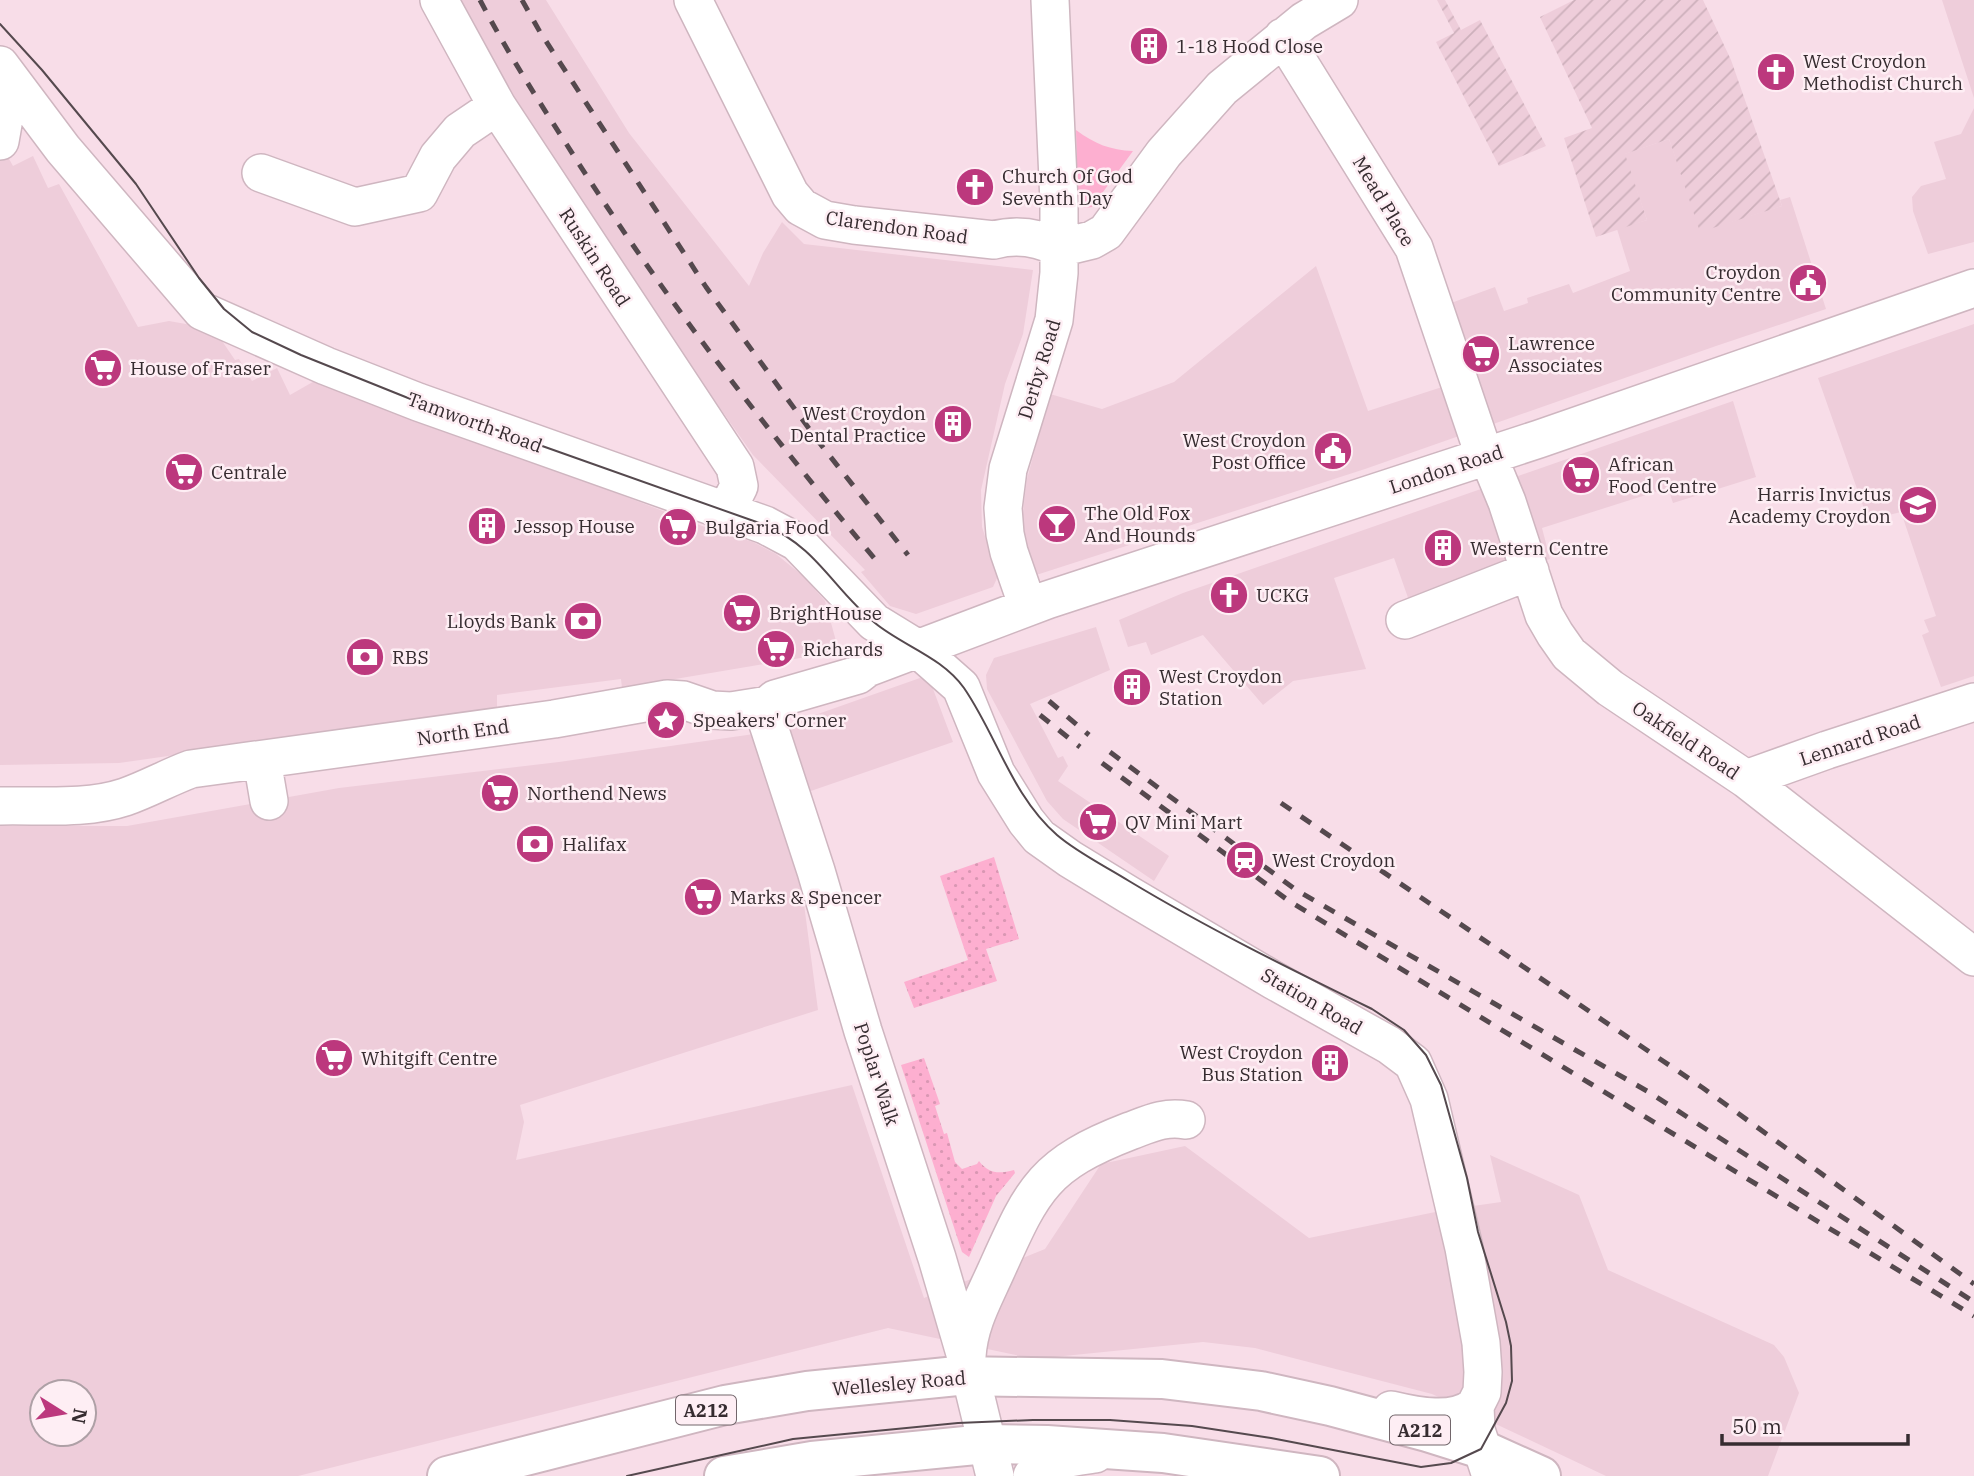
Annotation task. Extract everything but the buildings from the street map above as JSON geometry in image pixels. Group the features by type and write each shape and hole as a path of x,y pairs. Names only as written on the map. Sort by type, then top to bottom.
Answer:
{"main road":[{"name":"Wellesley Road","path":"447,1476 711,1408 772,1396 884,1382 969,1366 1098,1377 1187,1381 1261,1391 1358,1413 1486,1462 1541,1476"},
{"path":"723,1476 812,1461 991,1460 1047,1445 1204,1458 1320,1476"}],"street":[{"name":"Ruskin Road","path":"439,0 497,106 735,467 739,486 726,512"},
{"name":"Clarendon Road","path":"693,0 790,194 801,207 825,220 854,225 994,240 1007,237 1037,238 1059,248"},
{"name":"Derby Road","path":"1028,607 1009,552 1003,508 1008,469 1055,320 1059,248 1050,0"},
{"path":"1059,248 1092,240 1106,232 1164,153 1222,88 1293,19 1339,0"},
{"name":"Mead Place","path":"1293,19 1413,248 1480,443 1488,456"},
{"name":"Tamworth Road","path":"0,65 63,149 202,311 314,361 418,402 765,525 797,541 874,622 918,649"},
{"path":"0,72 6,107 0,142 27,142 63,149"},
{"path":"261,173 299,199 355,207 419,193 438,157 460,131 497,106"},
{"name":"London Road","path":"918,649 1028,607 1488,456 1974,288"},
{"name":"Oakfield Road","path":"1488,456 1507,502 1545,615 1569,654 1610,688 1746,779 1974,957"},
{"path":"1405,620 1530,571"},
{"name":"North End","path":"0,806 94,804 127,796 191,769 554,719 667,699 683,700 712,710 731,711 768,705 775,699 848,678 918,649"},
{"name":"Station Road","path":"918,649 961,687 996,773 1039,837 1129,895 1389,1045 1413,1063 1429,1099 1464,1248 1481,1343 1482,1392 1475,1406 1476,1430 1486,1462"},
{"name":"Lennard Road","path":"1746,779 1974,702"},
{"name":"Poplar Walk","path":"768,705 767,721 816,870 863,1031 969,1366 991,1460"},
{"path":"261,760 269,801"},
{"path":"969,1366 969,1333 976,1311 1023,1211 1039,1186 1069,1159 1098,1144 1168,1118 1186,1120"},
{"name":"Wellesley Road","path":"1358,1413 1376,1408 1422,1416 1441,1416 1464,1412 1475,1406"},
{"path":"1032,1476 1044,1466 1055,1462 1114,1451"}],"shaded area":[{"path":"453,0 546,0 629,133 749,286 763,253 782,222 804,244 1033,270 1023,334 1005,384 981,490 982,527 998,576 993,587 916,614 890,606 861,572 865,570 753,455 587,219"},
{"path":"1437,0 1445,0 1461,30 1480,20 1546,146 1499,166 1436,42 1454,33"},
{"path":"1574,0 1703,0 1731,60 1782,206 1700,232 1669,139 1625,154 1647,220 1596,237 1564,138 1592,128 1540,17"},
{"path":"1942,0 1974,0 1974,98"},
{"path":"1974,108 1974,242 1928,254 1913,211 1912,197 1921,186 1946,179 1934,142 1961,134"},
{"path":"1076,130 1103,145 1133,151 1092,207 1084,208 1078,204"},
{"path":"1669,139 1701,231 1782,206 1780,200 1790,197 1826,309 1365,469 1030,577 1022,528 1024,502 1027,479 1050,394 1102,409 1174,382 1316,266 1368,411 1473,377 1451,303 1495,287 1504,311 1528,303 1527,298 1569,284 1573,293 1630,271 1617,229 1647,220 1624,154"},
{"path":"0,143 13,166 33,156 48,188 59,184 138,327 169,321 197,326 220,338 235,360 239,359 252,381 277,368 290,395 318,379 710,529 753,542 776,554 803,576 825,601 836,641 830,653 622,688 621,679 497,695 497,709 119,763 0,765"},
{"name":"Harris Invictus Academy Croydon","path":"1974,324 1974,676 1941,687 1922,635 1929,632 1924,620 1936,616 1901,512 1868,520 1818,378"},
{"path":"1733,401 1756,477 1673,503 1668,488 1542,528 1550,559 1412,609 1394,558 1334,578 1366,669 1293,681 1263,705 1203,635 1151,655 1146,642 1128,647 1119,620 1183,593"},
{"path":"1096,627 1110,670 1030,704 1058,758 1063,756 1068,766 1058,781 1169,856 1154,881 1063,819 1047,801 987,689 986,675 994,658"},
{"path":"920,678 930,681 953,742 805,793 784,726"},
{"path":"754,734 798,859 818,1010 520,1105 524,1122 516,1160 852,1085 924,1298 1045,1249 1101,1164 1185,1146 1309,1238 1445,1210 1501,1202 1490,1155 1579,1195 1608,1270 1774,1345 1784,1357 1799,1393 1768,1476 1606,1476 1432,1394 1255,1348 1203,1342 1034,1359 888,1328 298,1476 0,1476 0,826 127,826 339,788 559,762"},
{"path":"994,857 1019,939 986,949 997,981 914,1008 904,982 968,960 940,876"},
{"path":"924,1058 940,1104 935,1106 944,1134 947,1133 955,1162 962,1169 979,1161 991,1171 1014,1170 1015,1173 996,1196 969,1257 962,1252 901,1065"}],"tram line":[{"path":"0,24 42,70 136,184 199,278 224,309 252,332 301,355 418,402 765,525 783,534 812,557 875,623 934,660 955,677 976,706 1016,784 1041,819 1057,835 1092,859 1188,915 1372,1009 1404,1030 1426,1055 1441,1085 1467,1178 1478,1232 1511,1346 1512,1381 1506,1403 1481,1449 1451,1463 1421,1467 1271,1438 1192,1426 1110,1420 1033,1420 958,1423 793,1439 627,1476"}],"railway":[{"path":"480,0 533,91 677,308 796,464 880,565"},
{"path":"522,0 540,32 706,287 818,441 908,555"},
{"path":"1049,701 1089,735"},
{"path":"1040,715 1080,747"},
{"path":"1110,752 1296,890 1647,1091 1974,1302"},
{"path":"1102,763 1289,901 1974,1316"},
{"path":"1281,803 1703,1088 1974,1284"}],"place":[{"name":"1-18 Hood Close","path":"1149,46"},
{"name":"West Croydon Methodist Church","path":"1776,72"},
{"name":"Church Of God Seventh Day","path":"975,187"},
{"name":"Croydon Community Centre","path":"1808,283"},
{"name":"Lawrence Associates","path":"1481,354"},
{"name":"House of Fraser","path":"103,368"},
{"name":"West Croydon Dental Practice","path":"953,424"},
{"name":"West Croydon Post Office","path":"1333,451"},
{"name":"Centrale","path":"184,472"},
{"name":"African Food Centre","path":"1581,475"},
{"name":"Harris Invictus Academy Croydon","path":"1918,505"},
{"name":"The Old Fox And Hounds","path":"1057,524"},
{"name":"Jessop House","path":"487,526"},
{"name":"Bulgaria Food","path":"678,527"},
{"name":"Western Centre","path":"1443,548"},
{"name":"UCKG","path":"1229,595"},
{"name":"BrightHouse","path":"742,613"},
{"name":"Lloyds Bank","path":"583,621"},
{"name":"Richards","path":"776,649"},
{"name":"RBS","path":"365,657"},
{"name":"West Croydon Station","path":"1132,687"},
{"name":"Speakers' Corner","path":"666,720"},
{"name":"Northend News","path":"500,793"},
{"name":"QV Mini Mart","path":"1098,822"},
{"name":"Halifax","path":"535,844"},
{"name":"West Croydon","path":"1245,860"},
{"name":"Marks & Spencer","path":"703,897"},
{"name":"Whitgift Centre","path":"334,1058"},
{"name":"West Croydon Bus Station","path":"1330,1063"}]}
